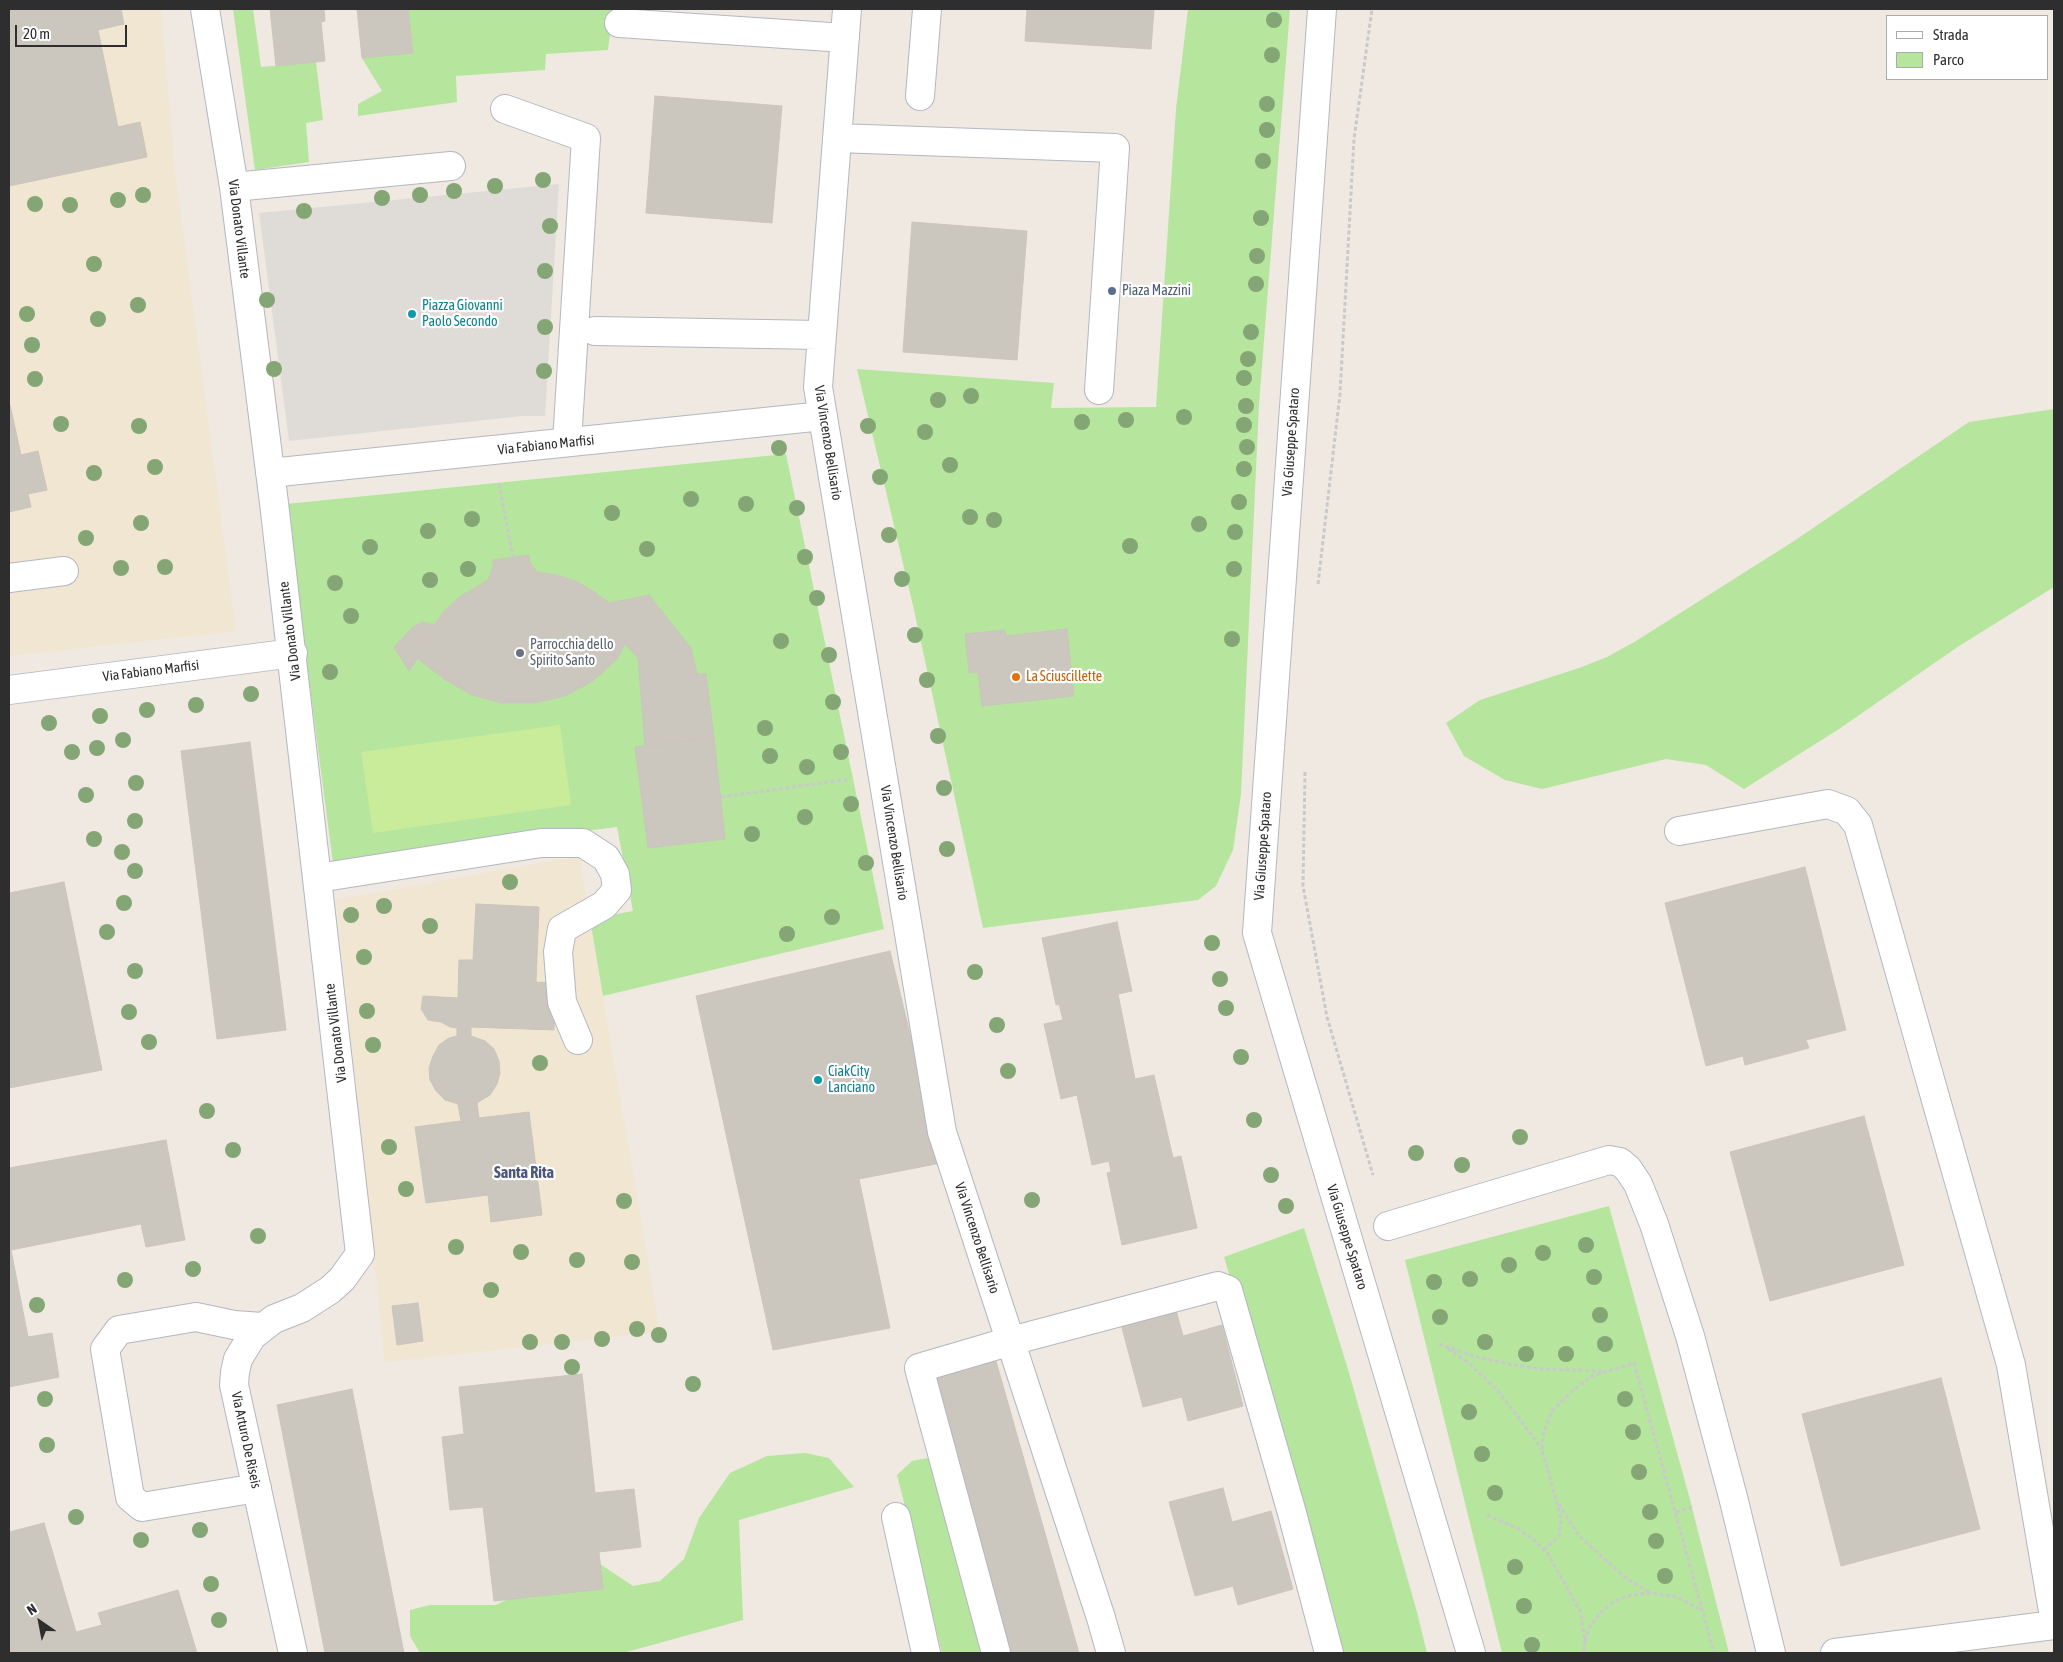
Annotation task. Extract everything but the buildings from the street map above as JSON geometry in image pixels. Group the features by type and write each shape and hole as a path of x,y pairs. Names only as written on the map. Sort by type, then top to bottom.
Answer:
{"street":[{"name":"Via Donato Villante","path":"205,9 234,187 293,653 360,1254"},
{"name":"Via Vincenzo Bellisario","path":"847,9 818,387 942,1132 1111,1653"},
{"path":"920,96 928,9"},
{"name":"Via Giuseppe Spataro","path":"1322,9 1257,933 1472,1653"},
{"path":"619,23 845,38"},
{"path":"505,109 586,138 566,442"},
{"path":"837,138 1115,148 1099,390"},
{"path":"234,187 451,166"},
{"path":"594,331 822,335"},
{"name":"Via Fabiano Marfisi","path":"270,473 823,416"},
{"path":"9,578 64,571"},
{"name":"Via Fabiano Marfisi","path":"9,690 293,653"},
{"path":"1679,831 1828,804 1847,811 1858,825 2011,1366 2054,1618"},
{"path":"318,878 541,843 583,843 606,858 615,874 617,890 604,905 562,929 558,952 562,1002 578,1040"},
{"path":"1388,1226 1609,1160 1620,1162 1628,1169 1638,1184 1654,1224 1690,1336 1733,1497 1771,1653"},
{"name":"Via Arturo De Riseis","path":"293,1653 234,1385 238,1359 252,1336 262,1327 274,1319 302,1308 330,1290 342,1279 360,1254"},
{"path":"996,1653 919,1368 1011,1341 1218,1286 1228,1290 1292,1513 1329,1653"},
{"path":"257,1488 142,1507 130,1497 105,1348 119,1330 196,1317 234,1325 262,1327"},
{"path":"896,1517 926,1653"},
{"path":"1835,1653 2054,1625"}],"path":[{"path":"1317,591 1340,394 1354,139 1372,9"},
{"path":"499,484 513,557"},
{"path":"1305,768 1303,886 1327,1017 1373,1175"},
{"path":"720,797 882,775"},
{"path":"1544,1550 1559,1536 1561,1518 1542,1450 1498,1392 1469,1363 1438,1344 1477,1357 1508,1364 1550,1370 1606,1371"},
{"path":"1542,1450 1544,1431 1552,1411 1572,1391 1590,1377 1634,1363 1714,1653"},
{"path":"1557,1499 1579,1536 1627,1579 1650,1593"},
{"path":"1676,1512 1692,1507"},
{"path":"1487,1515 1517,1528 1534,1540 1548,1554 1580,1611 1585,1642"},
{"path":"1584,1653 1590,1626 1598,1615 1614,1601 1631,1595 1650,1593 1678,1597 1703,1611"}],"shaded area":[{"path":"9,9 161,9 175,170 236,631 9,656"},
{"name":"Piazza Giovanni Paolo Secondo","path":"559,184 545,416 523,416 289,441 259,213"},
{"path":"579,856 660,1332 385,1362 336,900"}],"green space":[{"path":"233,9 253,9 261,67 316,62 323,120 306,123 309,162 255,170"},
{"path":"408,9 613,9 608,50 546,54 545,70 456,76 457,102 358,116 358,104 382,91 362,58 413,52"},
{"path":"1188,9 1290,9 1259,404 1241,794 1233,850 1216,886 1198,900 983,928 914,610 857,369 1054,383 1051,408 1156,407 1176,109"},
{"path":"2054,409 2054,587 1959,646 1839,729 1744,789 1706,765 1666,759 1542,789 1505,780 1464,756 1446,723 1480,700 1579,668 1607,657 1636,641 1794,541 1969,422"},
{"path":"786,454 884,929 603,996 590,919 633,911 617,827 333,863 286,504"},
{"path":"560,725 571,805 373,833 361,752"},
{"path":"1609,1206 1689,1496 1729,1653 1502,1653 1405,1260"},
{"path":"1304,1228 1347,1366 1427,1653 1339,1653 1326,1600 1224,1257"},
{"path":"805,1453 829,1458 854,1487 739,1520 743,1620 623,1653 420,1653 410,1636 410,1610 430,1605 496,1605 530,1588 597,1562 633,1586 660,1581 684,1559 699,1518 730,1473 767,1456"},
{"path":"928,1458 937,1460 991,1653 942,1653 897,1475 912,1461"}],"place":[{"name":"Piaza Mazzini","path":"1112,291"},
{"name":"Piazza Giovanni Paolo Secondo","path":"412,314"},
{"name":"Parrocchia dello Spirito Santo","path":"520,653"},
{"name":"La Sciuscillette","path":"1016,677"},
{"name":"CiakCity Lanciano","path":"818,1080"}],"district":[{"name":"Santa Rita","path":"524,1173"}]}
